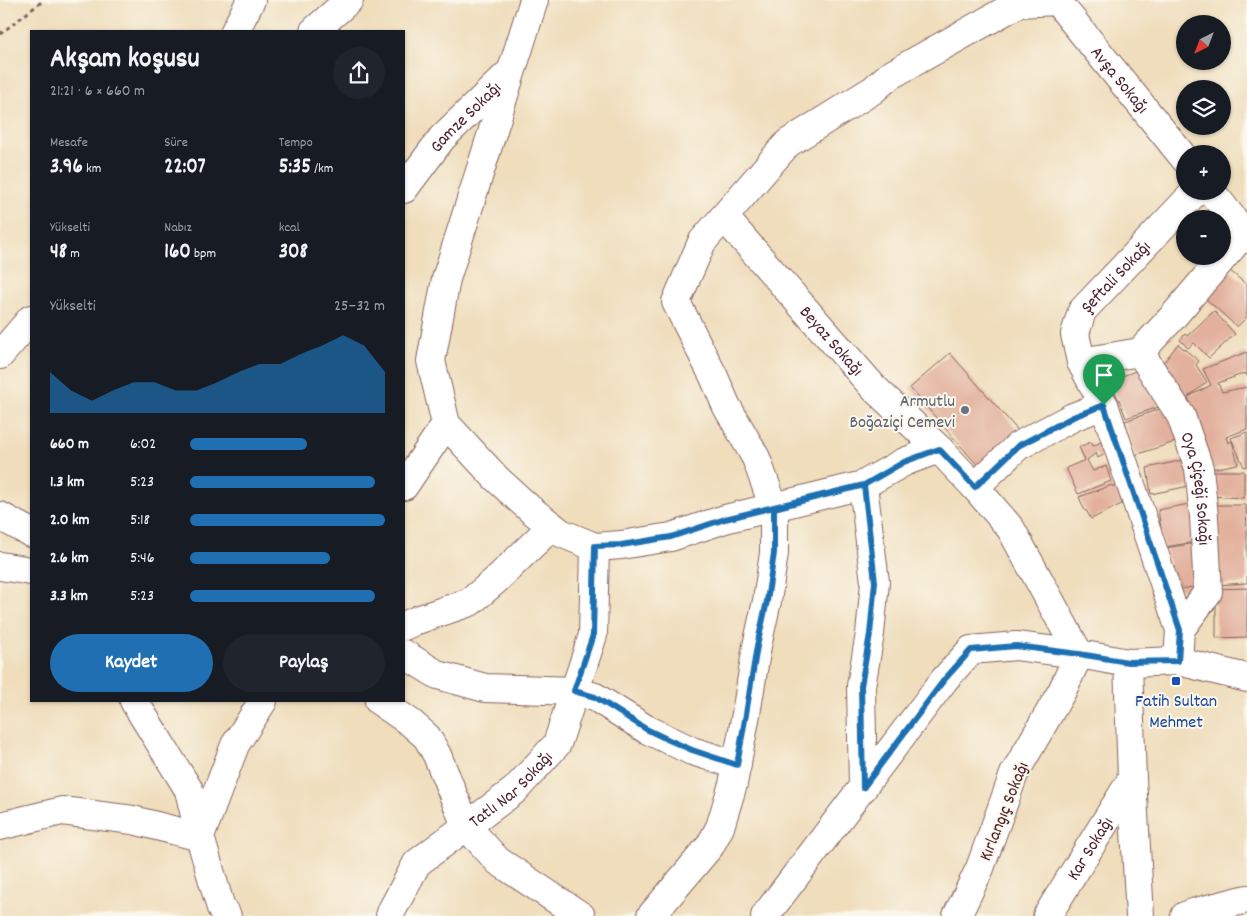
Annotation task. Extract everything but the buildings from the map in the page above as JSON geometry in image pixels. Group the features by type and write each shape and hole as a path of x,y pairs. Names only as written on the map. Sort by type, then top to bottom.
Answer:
{"street":[{"path":"236,30 251,0"},
{"path":"315,30 349,0"},
{"path":"534,0 446,280 431,361 446,424 497,479 530,509 561,533 595,546 621,545 671,537 725,519 864,485 904,462 939,449"},
{"path":"651,916 710,846 720,827 737,765 774,553 774,508 756,458 726,405 676,302 702,242 788,143 873,90 889,76 1019,3 1057,0"},
{"name":"Avşa Sokağı","path":"1057,0 1176,148"},
{"name":"Gamze Sokağı","path":"405,188 442,138 511,71"},
{"name":"Şeftali Sokağı","path":"1178,661 1180,630 1104,405 1081,362 1076,334 1082,311 1187,200"},
{"path":"1081,362 1140,352 1245,236 1218,200"},
{"name":"Beyaz Sokağı","path":"724,217 874,388 939,449 1011,529 1079,654"},
{"path":"0,355 30,320"},
{"name":"Oya Çiçeği Sokağı","path":"1140,352 1181,416 1199,468 1208,592 1180,630"},
{"path":"975,487 1018,446 1073,417 1104,405"},
{"path":"405,485 446,424"},
{"path":"863,788 861,686 870,634 875,582 864,485"},
{"path":"0,516 30,533"},
{"path":"405,626 470,602 496,580 552,526"},
{"name":"Tatlı Nar Sokağı","path":"390,916 417,863 515,790 556,744 593,635 595,546"},
{"path":"0,566 30,571"},
{"path":"765,916 944,680 971,650 1016,646 1128,662 1178,661 1247,678"},
{"name":"Kırlangıç Sokağı","path":"957,916 980,868 1014,774 1062,691 1079,654"},
{"path":"405,655 438,676 485,688 574,691 595,697 646,729 692,750 737,765"},
{"path":"1128,662 1132,780 1140,916"},
{"path":"135,702 189,790 200,837 221,908 227,916"},
{"path":"200,837 235,745 262,702"},
{"path":"381,702 427,737 437,755 466,826 498,861 581,916"},
{"name":"Kar Sokağı","path":"1047,916 1132,780"},
{"path":"0,826 62,811 133,820 200,837"},
{"path":"1185,916 1247,899"}],"path":[{"path":"0,34 44,0"}],"place":[{"name":"Armutlu Boğaziçi Cemevi","path":"965,410"},
{"name":"Fatih Sultan Mehmet","path":"1176,681"}],"route":[{"path":"1104,405 1073,417 1018,446 975,487 939,449 904,462 864,485 774,508 725,519 671,537 621,545 595,546 593,635 574,691 595,697 646,729 669,740 737,765 774,553 774,508 819,496 864,485 875,582 870,634 861,686 863,788 944,680 971,650 1016,646 1128,662 1178,661 1180,630 1104,405"}]}
